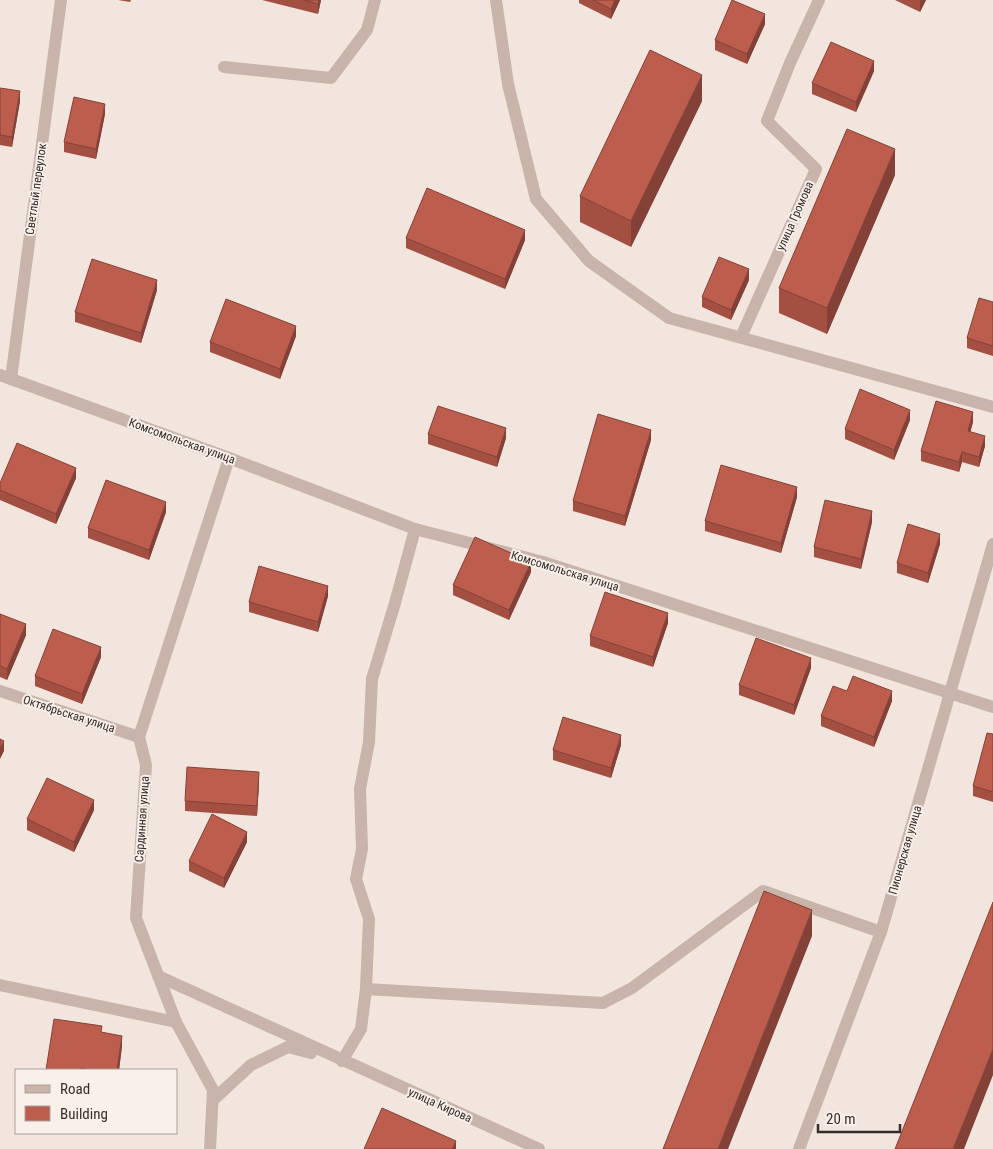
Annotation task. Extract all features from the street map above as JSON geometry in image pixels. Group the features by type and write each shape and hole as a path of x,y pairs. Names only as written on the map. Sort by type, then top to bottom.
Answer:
{"street":[{"name":"Светлый переулок","path":"5,377 61,0"},
{"path":"224,67 331,78 367,30 375,0"},
{"path":"496,0 508,84 536,199 589,261 669,318 993,407"},
{"name":"улица Громова","path":"741,337 816,170 767,121 790,63 819,0"},
{"name":"Комсомольская улица","path":"5,377 230,458 414,529 543,562 993,707"},
{"path":"139,737 230,458"},
{"path":"342,1061 361,1029 366,989 369,918 356,879 362,849 360,789 369,742 372,679 396,603 414,529"},
{"name":"Пионерская улица","path":"799,1149 881,932 993,544"},
{"name":"Октябрьская улица","path":"0,692 139,737"},
{"name":"Сардинная улица","path":"139,737 146,765 136,918 176,1022 213,1090 210,1149"},
{"path":"366,989 603,1003 632,988 763,891 881,932"},
{"path":"158,976 342,1061"},
{"path":"0,985 176,1022"},
{"path":"212,1100 251,1065 288,1047 342,1061"},
{"name":"улица Кирова","path":"342,1061 539,1149"}],"building":[{"path":"303,0 319,0 318,4"},
{"path":"593,0 615,0 611,9"},
{"path":"732,0 765,14 747,54 715,40"},
{"path":"831,42 874,61 856,102 812,83"},
{"path":"650,50 702,75 631,221 580,196"},
{"path":"0,88 20,91 12,137 0,135"},
{"path":"74,97 105,104 96,149 64,142"},
{"path":"847,129 895,149 827,308 779,288"},
{"path":"427,188 525,230 505,279 406,238"},
{"path":"719,257 749,269 731,310 702,297"},
{"path":"92,259 157,280 141,333 75,312"},
{"path":"979,298 993,302 993,346 967,338"},
{"path":"226,299 296,326 280,369 210,342"},
{"path":"860,389 910,410 894,450 845,429"},
{"path":"936,401 973,412 968,431 985,436 979,457 962,452 959,462 921,451"},
{"path":"438,406 506,428 497,457 428,434"},
{"path":"598,414 651,430 625,516 573,501"},
{"path":"17,443 76,468 56,514 0,490 0,483"},
{"path":"721,465 797,487 781,543 705,521"},
{"path":"106,480 166,502 149,550 88,528"},
{"path":"825,500 872,511 861,559 814,547"},
{"path":"908,524 940,534 928,573 897,563"},
{"path":"475,537 531,562 509,610 453,585"},
{"path":"259,566 328,586 318,622 249,602"},
{"path":"605,592 668,613 653,657 590,636"},
{"path":"0,614 26,624 7,669 0,666"},
{"path":"53,629 101,647 82,694 35,676"},
{"path":"756,638 811,658 794,705 739,685"},
{"path":"853,676 892,691 874,737 821,716 833,686 847,691"},
{"path":"563,717 621,735 611,768 553,750"},
{"path":"987,733 993,734 993,792 973,786"},
{"path":"0,739 4,741 0,749"},
{"path":"187,767 259,772 257,806 185,801"},
{"path":"47,778 94,800 74,842 27,819"},
{"path":"212,814 247,832 224,878 189,861"},
{"path":"764,891 812,910 718,1149 663,1149"},
{"path":"993,902 993,1049 953,1149 895,1149"},
{"path":"54,1019 102,1026 101,1032 122,1036 117,1069 46,1069"},
{"path":"382,1108 456,1141 452,1149 364,1149"}]}
